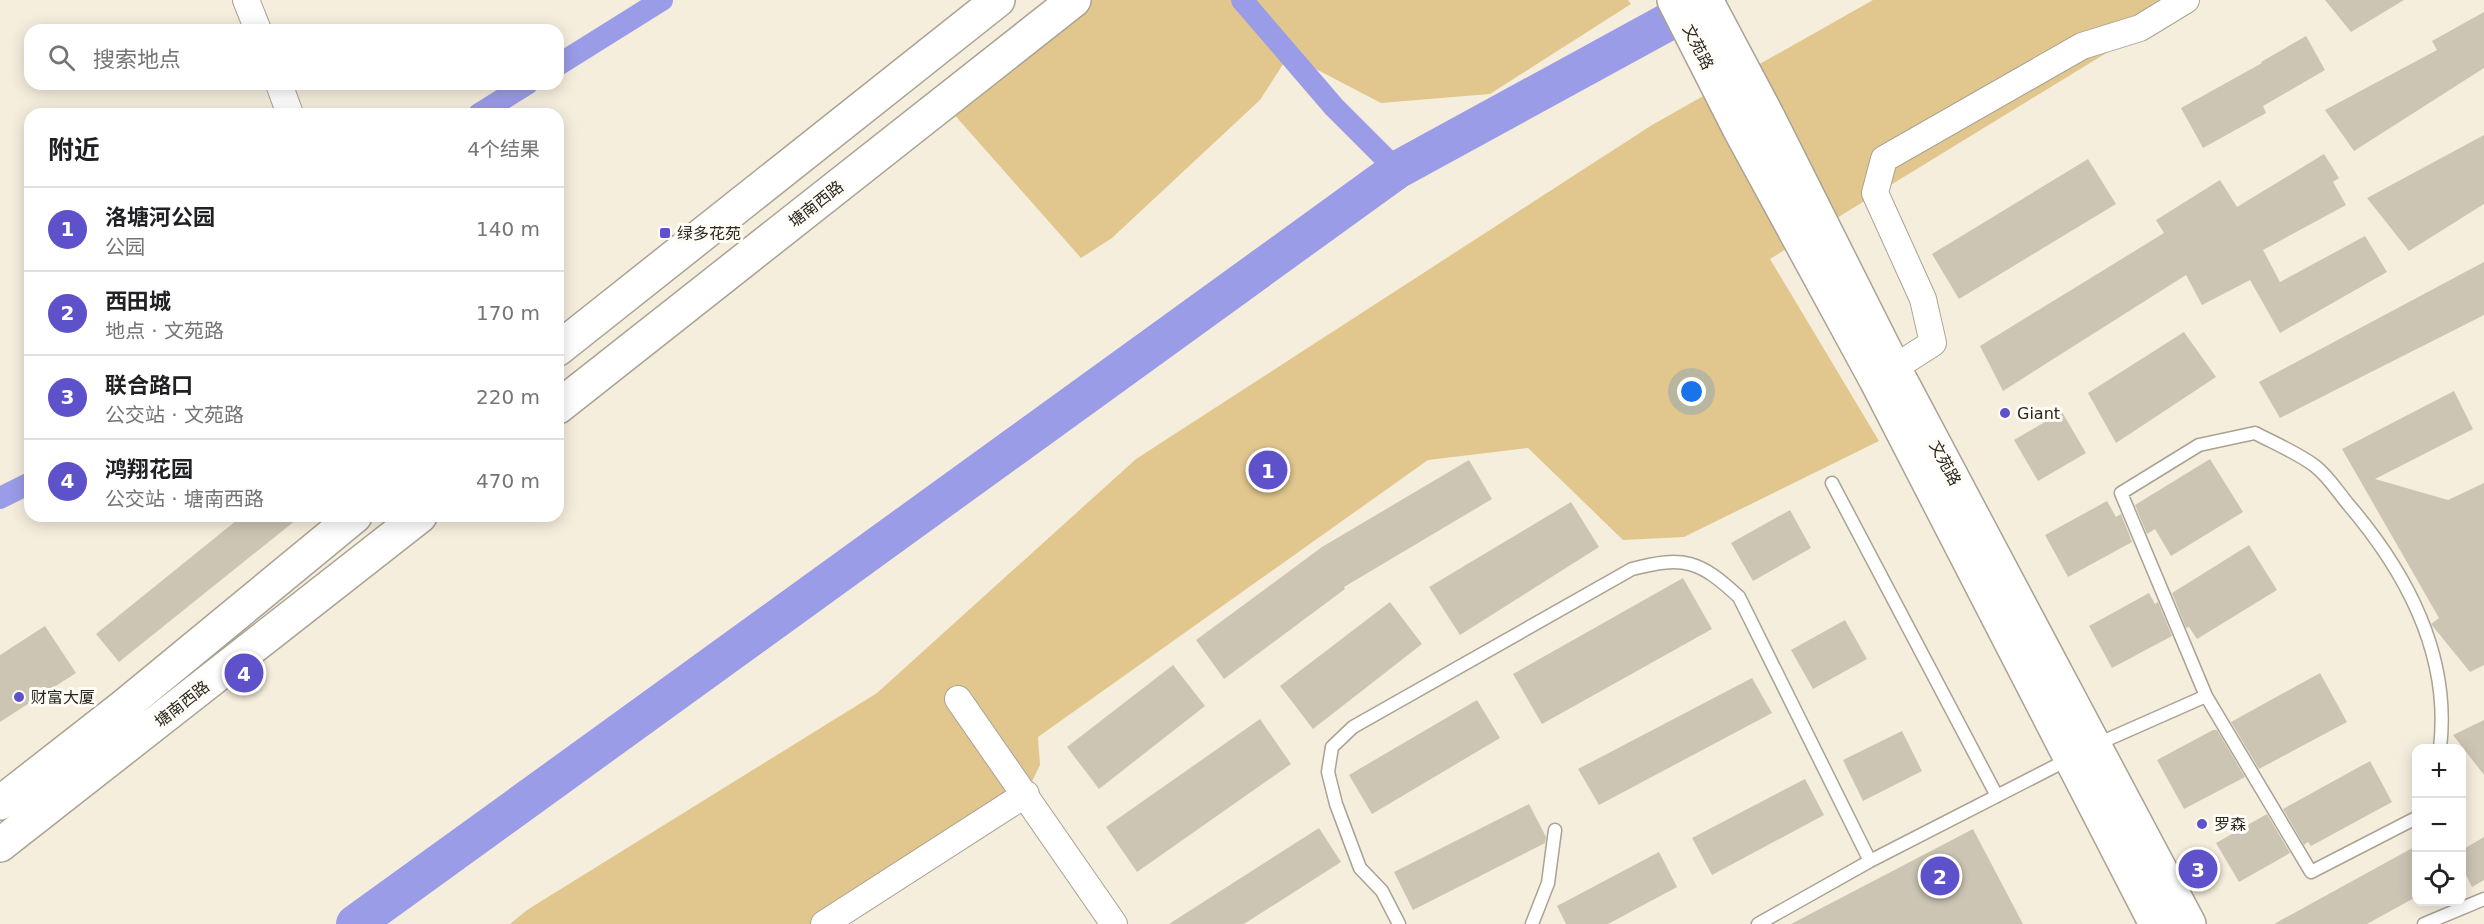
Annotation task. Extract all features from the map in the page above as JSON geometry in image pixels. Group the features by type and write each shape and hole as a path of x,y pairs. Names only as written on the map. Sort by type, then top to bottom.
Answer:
{"main road":[{"path":"564,344 998,0"},
{"name":"塘南西路","path":"564,402 1074,0"},
{"name":"文苑路","path":"1674,0 1754,123 1885,374 2082,752 2156,924"},
{"name":"文苑路","path":"1706,0 1754,123"},
{"path":"0,802 123,706 348,522"},
{"name":"塘南西路","path":"0,845 412,522"},
{"name":"文苑路","path":"2082,752 2189,924"}],"street":[{"path":"246,0 256,24"},
{"path":"1885,374 1933,343 1923,299 1875,193 1884,159 2082,46 2140,28 2186,0"},
{"path":"281,90 288,108"},
{"path":"958,699 1114,924"},
{"path":"824,924 1026,794"}],"lane":[{"path":"2412,823 2312,872 2206,696 2121,493 2199,445 2255,433 2315,466 2372,532 2411,594 2437,663 2443,723 2440,744"},
{"path":"1832,483 1997,796"},
{"path":"1399,924 1382,891 1360,867 1344,825 1328,772 1332,747 1353,727 1632,569 1661,561 1694,563 1717,576 1739,597 1870,861"},
{"path":"1758,924 1870,861 2082,752 2206,696"},
{"path":"1532,924 1548,883 1555,830"},
{"path":"2466,903 2484,899"},
{"path":"2424,924 2452,906"}],"shaded area":[{"path":"1090,0 1628,0 1631,4 1490,94 1381,103 1289,55 1260,100 1112,238 1081,258 944,103"},
{"path":"1873,0 2193,0 1770,259 1879,441 1684,537 1623,540 1528,448 1428,460 1038,737 1040,765 1026,794 824,924 510,924 527,910 877,693 1136,459 1652,125"}],"building":[{"path":"2325,0 2404,0 2351,32"},
{"path":"2484,12 2484,68 2354,151 2325,110 2437,50 2432,41"},
{"path":"2306,36 2325,70 2263,106 2266,113 2203,148 2181,108"},
{"path":"2484,135 2484,204 2409,251 2367,198"},
{"path":"2324,154 2339,178 2333,182 2346,205 2263,250 2280,282 2365,236 2387,272 2280,333 2250,280 2202,305 2186,275 2003,391 1980,346 2164,233 2156,220 2220,180 2237,207"},
{"path":"2088,159 2116,204 1959,299 1932,254"},
{"path":"2484,262 2484,315 2280,418 2259,382"},
{"path":"2184,332 2216,377 2116,443 2088,393"},
{"path":"2454,391 2473,429 2375,479 2448,500 2484,483 2484,665 2470,672 2431,624 2439,618 2342,449"},
{"path":"2062,412 2086,453 2038,481 2014,440"},
{"path":"2210,459 2243,512 2171,556 2155,529 2147,534 2135,505"},
{"path":"1469,460 1492,499 1344,587 1345,589 1224,679 1196,640 1322,547"},
{"path":"2107,501 2116,517 2121,514 2132,542 2068,577 2045,535"},
{"path":"1571,502 1599,547 1460,635 1429,587"},
{"path":"1790,510 1811,548 1753,581 1731,543"},
{"path":"235,522 294,522 119,662 96,634"},
{"path":"2249,545 2277,590 2197,639 2189,627 2186,628 2172,593"},
{"path":"1683,578 1712,629 1542,724 1513,674"},
{"path":"2149,593 2155,604 2158,602 2172,636 2112,668 2089,626"},
{"path":"1390,602 1422,644 1313,729 1280,686"},
{"path":"1845,620 1867,659 1813,689 1791,650"},
{"name":"财富大厦","path":"45,626 76,673 0,722 0,655"},
{"path":"1173,665 1205,706 1099,789 1067,747"},
{"path":"2320,673 2347,722 2259,769 2231,722"},
{"path":"1752,678 1772,713 1599,805 1578,769"},
{"path":"1477,700 1500,738 1372,814 1349,775"},
{"path":"1260,719 1291,764 1137,872 1106,827"},
{"path":"2484,720 2484,775 2466,752 2466,744 2460,744 2453,735"},
{"path":"2217,730 2245,777 2184,809 2157,760"},
{"path":"1902,731 1922,771 1863,801 1843,760"},
{"path":"2370,761 2392,802 2311,846 2308,842 2304,845 2283,809"},
{"path":"1805,779 1824,815 1712,875 1692,838"},
{"path":"1529,804 1546,837 1545,843 1413,910 1394,872"},
{"path":"2267,814 2290,853 2239,882 2216,843"},
{"path":"1319,828 1341,862 1244,924 1169,924"},
{"path":"1973,829 2023,924 1791,924"},
{"path":"2484,837 2484,880 2472,887 2466,875 2466,848"},
{"path":"2412,848 2412,899 2367,924 2274,924"},
{"path":"1659,852 1677,887 1608,924 1566,924 1557,906"}],"waterway":[{"path":"564,61 662,0"},
{"path":"1242,0 1334,107 1397,170"},
{"path":"355,924 1397,170 1708,0"},
{"path":"489,108 517,90"},
{"path":"0,498 24,486"}],"place":[{"name":"绿多花苑","path":"665,233"},
{"name":"Giant","path":"2005,413"},
{"name":"洛塘河公园","path":"1268,470"},
{"name":"鸿翔花园","path":"244,673"},
{"name":"财富大厦","path":"19,697"},
{"name":"罗森","path":"2202,824"},
{"name":"联合路口","path":"2198,869"},
{"name":"西田城","path":"1940,876"}]}
